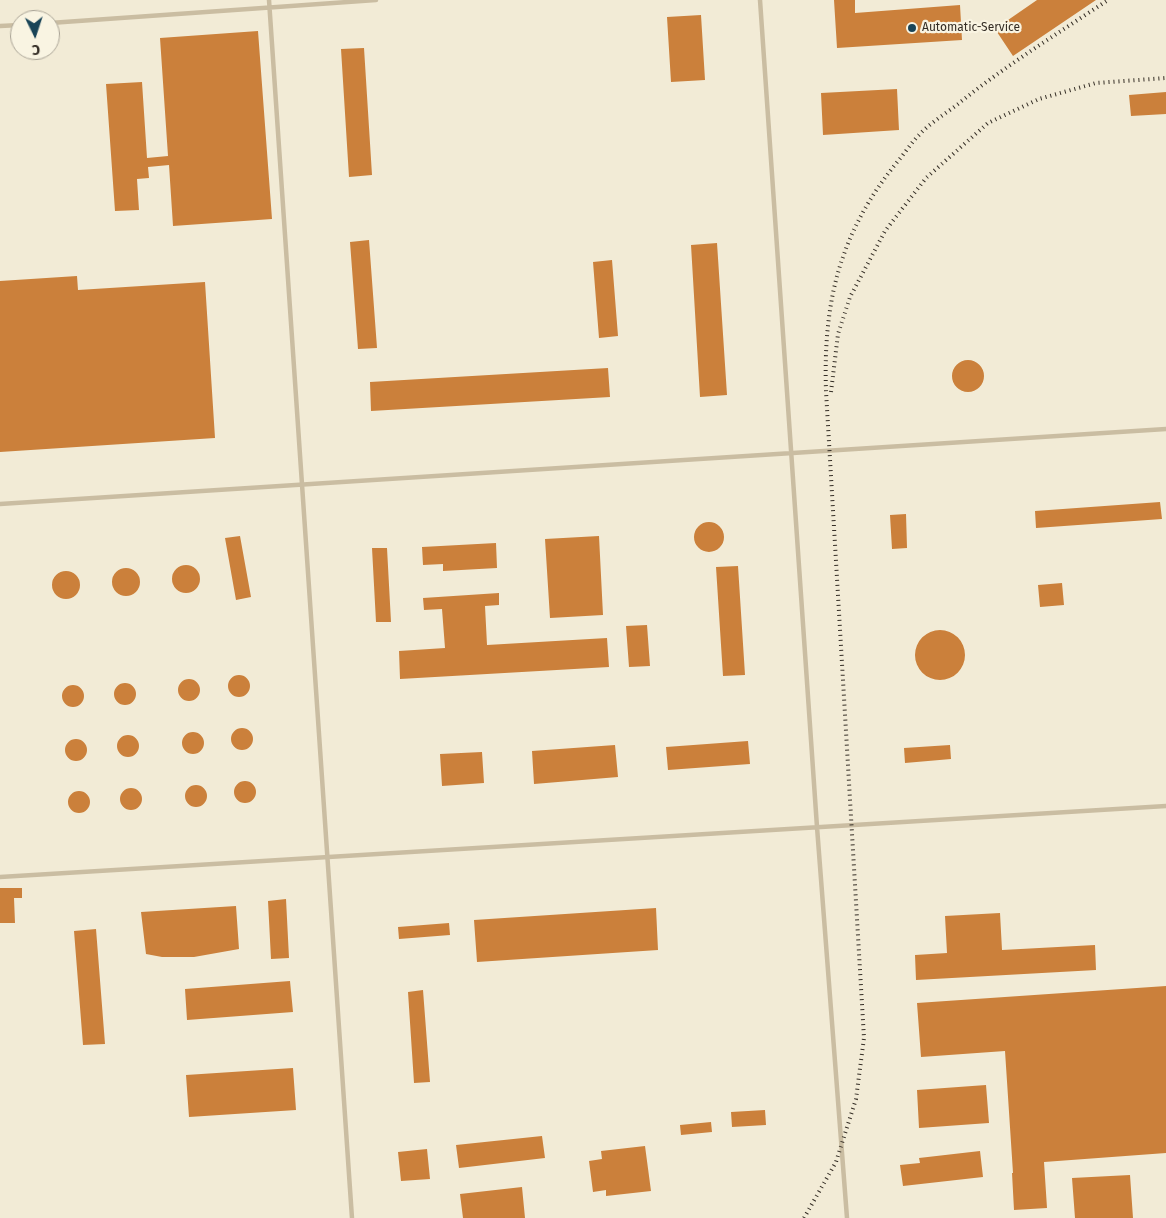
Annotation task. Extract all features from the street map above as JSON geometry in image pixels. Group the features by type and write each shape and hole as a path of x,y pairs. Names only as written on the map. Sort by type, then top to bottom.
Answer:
{"lane":[{"path":"269,0 352,1218"},
{"path":"60,22 376,0"},
{"path":"760,0 817,827 847,1218"},
{"path":"0,504 1166,429"},
{"path":"0,877 1166,806"}],"building":[{"path":"834,0 855,0 855,13 960,5 962,40 837,48"},
{"path":"1037,0 1096,0 1013,56 995,29"},
{"path":"701,15 705,80 671,82 667,17"},
{"path":"258,31 272,219 173,226 169,165 148,167 149,178 137,179 139,210 115,211 106,84 142,82 147,158 168,156 160,38"},
{"path":"364,48 372,175 349,177 341,49"},
{"path":"897,89 899,130 823,135 821,93"},
{"path":"1166,92 1166,114 1131,116 1129,95"},
{"path":"369,240 377,348 358,349 350,242"},
{"path":"717,243 727,395 700,397 691,245"},
{"path":"612,260 618,336 599,338 593,262"},
{"path":"77,276 78,290 205,282 215,438 0,452 0,281"},
{"path":"968,360 974,361 979,365 983,370 983,382 979,387 974,391 968,392 962,391 957,387 953,382 952,376 953,370 957,365 962,361"},
{"path":"608,368 610,397 371,411 370,382"},
{"path":"1160,502 1162,519 1036,528 1035,511"},
{"path":"906,514 907,548 892,549 890,515"},
{"path":"709,522 720,526 724,537 720,548 709,552 698,548 694,537 698,526"},
{"path":"240,536 251,597 236,600 225,538"},
{"path":"599,536 603,615 550,618 545,539"},
{"path":"496,543 497,568 443,571 443,564 423,565 422,547"},
{"path":"372,548 387,548 391,622 376,622"},
{"path":"186,565 196,569 200,579 196,589 186,593 176,589 172,579 176,569"},
{"path":"738,566 745,675 723,676 716,567"},
{"path":"126,568 136,572 140,582 136,592 126,596 116,592 112,582 116,572"},
{"path":"66,571 76,575 80,585 76,595 66,599 56,595 52,585 56,575"},
{"path":"1062,583 1064,605 1040,607 1038,585"},
{"path":"499,593 499,605 485,606 487,645 607,638 609,667 400,679 399,651 445,648 442,609 424,610 423,598"},
{"path":"647,625 650,666 629,667 626,626"},
{"path":"940,630 950,632 958,637 963,645 965,655 963,665 958,673 950,678 940,680 930,678 922,673 917,665 915,655 917,645 922,637 930,632"},
{"path":"239,675 247,678 250,686 247,694 239,697 231,694 228,686 231,678"},
{"path":"189,679 197,682 200,690 197,698 189,701 181,698 178,690 181,682"},
{"path":"125,683 133,686 136,694 133,702 125,705 117,702 114,694 117,686"},
{"path":"73,685 81,688 84,696 81,704 73,707 65,704 62,696 65,688"},
{"path":"242,728 250,731 253,739 250,747 242,750 234,747 231,739 234,731"},
{"path":"193,732 201,735 204,743 201,751 193,754 185,751 182,743 185,735"},
{"path":"128,735 136,738 139,746 136,754 128,757 120,754 117,746 120,738"},
{"path":"76,739 84,742 87,750 84,758 76,761 68,758 65,750 68,742"},
{"path":"748,741 750,764 668,770 666,747"},
{"path":"615,745 618,777 534,784 532,751"},
{"path":"950,745 951,759 905,763 904,748"},
{"path":"482,752 484,783 442,786 440,754"},
{"path":"245,781 253,784 256,792 253,800 245,803 237,800 234,792 237,784"},
{"path":"196,785 204,788 207,796 204,804 196,807 188,804 185,796 188,788"},
{"path":"131,788 139,791 142,799 139,807 131,810 123,807 120,799 123,791"},
{"path":"79,791 87,794 90,802 87,810 79,813 71,810 68,802 71,794"},
{"path":"0,888 22,888 22,898 14,898 15,923 0,923"},
{"path":"286,899 289,958 271,959 268,901"},
{"path":"236,906 239,949 194,957 162,957 146,954 141,912"},
{"path":"656,908 658,950 477,962 474,920"},
{"path":"1000,913 1002,950 1095,945 1096,970 916,980 915,955 947,953 945,916"},
{"path":"449,923 450,935 399,939 398,927"},
{"path":"96,929 105,1044 83,1045 74,931"},
{"path":"290,981 293,1012 187,1020 185,989"},
{"path":"1166,986 1166,1153 1044,1162 1047,1208 1014,1210 1005,1051 921,1057 917,1003"},
{"path":"423,990 430,1082 414,1083 408,992"},
{"path":"293,1068 296,1110 189,1117 186,1075"},
{"path":"986,1085 989,1123 919,1128 917,1090"},
{"path":"765,1110 766,1125 732,1127 731,1112"},
{"path":"711,1122 712,1132 681,1135 680,1125"},
{"path":"542,1136 545,1158 459,1168 456,1145"},
{"path":"645,1146 651,1191 606,1196 606,1190 593,1192 589,1161 602,1159 601,1151"},
{"path":"427,1149 430,1179 401,1181 398,1152"},
{"path":"980,1151 983,1177 903,1186 900,1165 920,1163 919,1158"},
{"path":"1130,1175 1133,1218 1075,1218 1072,1178"},
{"path":"522,1187 525,1218 463,1218 460,1194"}],"railway":[{"path":"804,1218 836,1162 856,1099 864,1038 826,391 826,358 832,297 849,241 862,214 878,188 923,131 1013,63 1108,0"},
{"path":"831,392 838,334 850,297 885,231 926,178 988,123 1039,99 1096,83 1166,78"}],"place":[{"name":"Automatic-Service","path":"912,28"}]}
